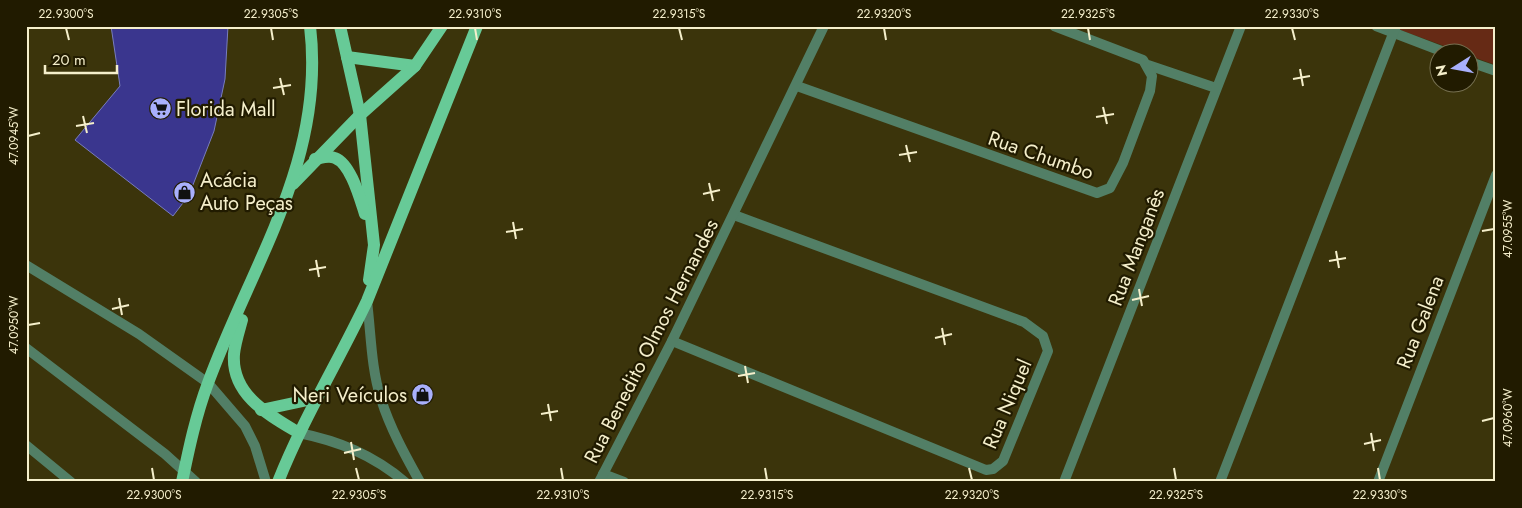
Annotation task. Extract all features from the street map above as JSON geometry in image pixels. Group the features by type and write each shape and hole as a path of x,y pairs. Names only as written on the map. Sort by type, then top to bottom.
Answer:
{"main road":[{"path":"182,482 192,435 208,383 291,186 309,119 313,78 310,26"},
{"path":"340,26 360,115 374,245 366,301"},
{"path":"291,186 314,159 415,66 442,26"},
{"path":"278,482 299,433 366,301 477,26"},
{"path":"347,57 415,66"},
{"path":"314,159 336,158 343,164 352,178 359,196 374,245"},
{"path":"248,291 234,355 236,373 245,393 261,410 299,433"},
{"path":"261,410 317,398"}],"street":[{"name":"Rua Benedito Olmos Hernandes","path":"601,478 672,341 797,86 824,26"},
{"path":"1054,26 1143,60 1148,65 1216,88"},
{"name":"Rua Manganês","path":"1064,482 1241,26"},
{"path":"1376,26 1395,30 1430,46"},
{"path":"1220,482 1395,30"},
{"name":"Rua Chumbo","path":"797,86 1097,193 1110,188 1123,163 1150,91 1152,76 1148,65"},
{"path":"1480,65 1496,71"},
{"name":"Rua Galena","path":"1378,482 1496,175"},
{"name":"Rua Niquel","path":"672,341 986,470 993,469 1002,461 1006,454 1048,351 1043,336 1024,322 734,215"},
{"path":"26,265 139,334 208,383 246,426 255,446 266,482"},
{"path":"366,301 375,372 381,398 392,428 420,482"},
{"path":"26,348 165,454 196,482"},
{"path":"299,433 331,440 370,456 405,482"},
{"path":"26,445 71,482"},
{"path":"601,478 624,482"}],"shaded area":[{"path":"1389,26 1496,26 1496,65 1480,59 1480,42 1433,42"}],"building":[{"name":"Florida Mall","path":"111,26 228,26 225,79 214,131 189,195 173,216 75,140 120,86"}],"place":[{"name":"Florida Mall","path":"160,109"},
{"name":"Acácia Auto Peças","path":"184,192"},
{"name":"Neri Veículos","path":"423,395"}]}
